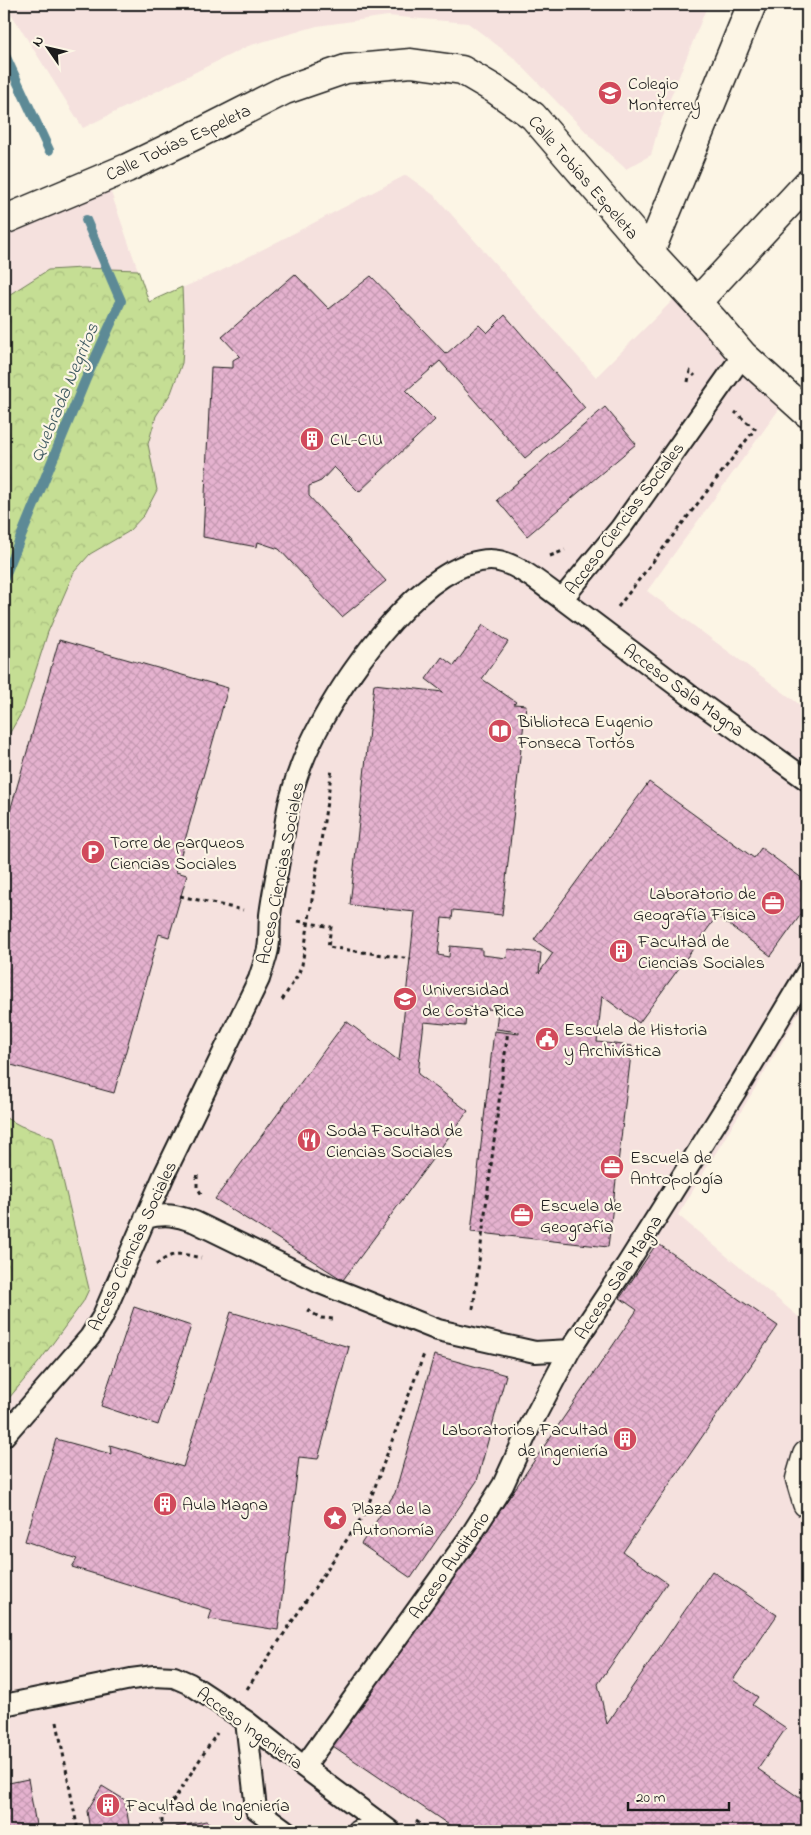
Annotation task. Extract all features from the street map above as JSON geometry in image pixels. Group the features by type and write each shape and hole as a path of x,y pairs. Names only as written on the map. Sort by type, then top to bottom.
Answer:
{"street":[{"path":"650,252 752,4"},
{"name":"Calle Tobías Espeleta","path":"4,220 135,164 285,90 346,69 412,63 462,70 496,90 533,116 650,252 743,355 807,413"},
{"path":"697,302 807,184"},
{"path":"807,1455 800,1479 807,1502"}],"lane":[{"name":"Acceso Ciencias Sociales","path":"4,1436 90,1337 102,1318 116,1288 145,1218 259,978 268,950 270,916 290,800 302,764 323,719 366,654 390,624 419,594 448,574 471,563 491,560 507,564 522,570 562,599 620,528 743,355"},
{"name":"Acceso Sala Magna","path":"562,599 807,780"},
{"name":"Acceso Sala Magna","path":"145,1218 161,1214 174,1214 196,1222 325,1285 438,1330 536,1352 570,1350 626,1266 742,1081 807,972"},
{"name":"Acceso Auditorio","path":"304,1767 471,1535 503,1486 530,1426 570,1350"},
{"name":"Acceso Ingeniería","path":"4,1705 131,1679 154,1676 174,1677 190,1684 239,1716 386,1828"},
{"path":"239,1716 256,1809 286,1831"},
{"path":"358,1831 386,1828"}],"path":[{"path":"599,628 756,429 715,394"},
{"path":"277,1008 298,975 302,965 332,768"},
{"path":"180,896 243,910"},
{"path":"270,916 331,927 328,948 411,959"},
{"path":"473,1313 508,1030"},
{"path":"196,1169 197,1187 202,1195"},
{"path":"151,1271 167,1257 178,1253 207,1260"},
{"path":"310,1312 325,1285"},
{"path":"302,1307 321,1318 330,1320 339,1318"},
{"path":"239,1716 366,1511 427,1346"},
{"path":"4,1470 16,1457"},
{"path":"48,1724 66,1720"},
{"path":"57,1722 78,1831"},
{"path":"211,1727 218,1732 220,1737"},
{"path":"162,1831 162,1818 218,1732"}],"shaded area":[{"name":"Colegio Monterrey","path":"5,4 708,4 658,129 651,155 626,169 598,144 514,58 468,23 388,16 317,26 248,46 83,128"},
{"name":"Universidad de Costa Rica","path":"406,175 435,196 596,377 677,296 788,397 647,591 807,710 807,999 678,1215 807,1324 807,1831 4,1831 4,220 107,181 149,302 219,272"}],"green space":[{"path":"82,268 138,270 149,302 182,287 184,336 182,363 171,393 156,416 148,444 157,490 144,515 128,532 90,554 74,572 48,632 23,710 4,743 4,298 48,270"},
{"path":"4,1117 21,1126 53,1138 89,1289 83,1302 39,1362 4,1404"}],"building":[{"name":"CIL-CIU","path":"295,274 329,309 371,276 446,354 479,325 487,333 505,315 585,408 525,458 440,361 406,391 435,420 359,492 334,467 321,481 309,486 309,496 386,581 342,617 279,549 258,542 257,547 203,537 211,367 233,368 233,360 240,356 222,337"},
{"path":"605,407 636,444 527,536 497,500"},
{"name":"Facultad de Ciencias Sociales","path":"483,625 508,642 482,679 516,702 514,704 526,705 502,915 453,910 452,919 442,918 438,955 449,957 450,946 482,949 482,955 507,958 508,949 541,953 539,973 553,953 534,940 649,782 754,858 761,848 807,882 807,906 771,956 717,916 639,1023 602,996 597,1042 632,1046 608,1247 471,1232 494,1031 519,1034 519,1032 496,1029 498,1010 467,1007 465,1026 424,1022 418,1074 468,1111 343,1280 215,1199 346,1021 399,1061 415,912 350,905 374,684 443,692 426,679 442,657 454,666"},
{"name":"Torre de parqueos Ciencias Sociales","path":"59,640 228,688 176,872 187,875 169,937 159,934 114,1093 4,1063 4,832"},
{"name":"Laboratorios Facultad de Ingeniería","path":"657,1243 778,1326 623,1552 667,1583 598,1684 607,1724 712,1571 777,1615 733,1680 758,1697 752,1705 786,1728 758,1769 807,1803 807,1827 805,1831 458,1831 330,1744 454,1563 461,1568 637,1310 620,1298"},
{"path":"134,1307 191,1326 158,1425 101,1406"},
{"name":"Aula Magna","path":"231,1312 349,1347 318,1459 299,1457 278,1630 209,1619 212,1610 72,1567 77,1559 25,1541 56,1439 111,1454 110,1445 183,1467"},
{"path":"434,1355 506,1375 477,1481 411,1578 361,1544 395,1493"},
{"path":"28,1779 37,1831 4,1831 4,1784"},
{"name":"Facultad de Ingeniería","path":"102,1786 125,1800 130,1831 90,1831 87,1811"},
{"path":"206,1821 221,1831 177,1831 176,1827"}],"waterway":[{"name":"Quebrada Negritos","path":"4,53 49,150"},
{"name":"Quebrada Negritos","path":"4,578 85,381 121,301 86,220"}],"place":[{"name":"Colegio Monterrey","path":"610,93"},
{"name":"CIL-CIU","path":"312,439"},
{"name":"Biblioteca Eugenio Fonseca Tortós","path":"500,731"},
{"name":"Torre de parqueos Ciencias Sociales","path":"93,852"},
{"name":"Laboratorio de Geografía Física","path":"773,903"},
{"name":"Facultad de Ciencias Sociales","path":"621,951"},
{"name":"Universidad de Costa Rica","path":"405,999"},
{"name":"Escuela de Historia y Archivística","path":"547,1039"},
{"name":"Soda Facultad de Ciencias Sociales","path":"309,1140"},
{"name":"Escuela de Antropología","path":"612,1167"},
{"name":"Escuela de Geografía","path":"522,1215"},
{"name":"Laboratorios Facultad de Ingeniería","path":"625,1439"},
{"name":"Aula Magna","path":"165,1504"},
{"name":"Plaza de la Autonomía","path":"335,1518"},
{"name":"Facultad de Ingeniería","path":"108,1805"}]}
